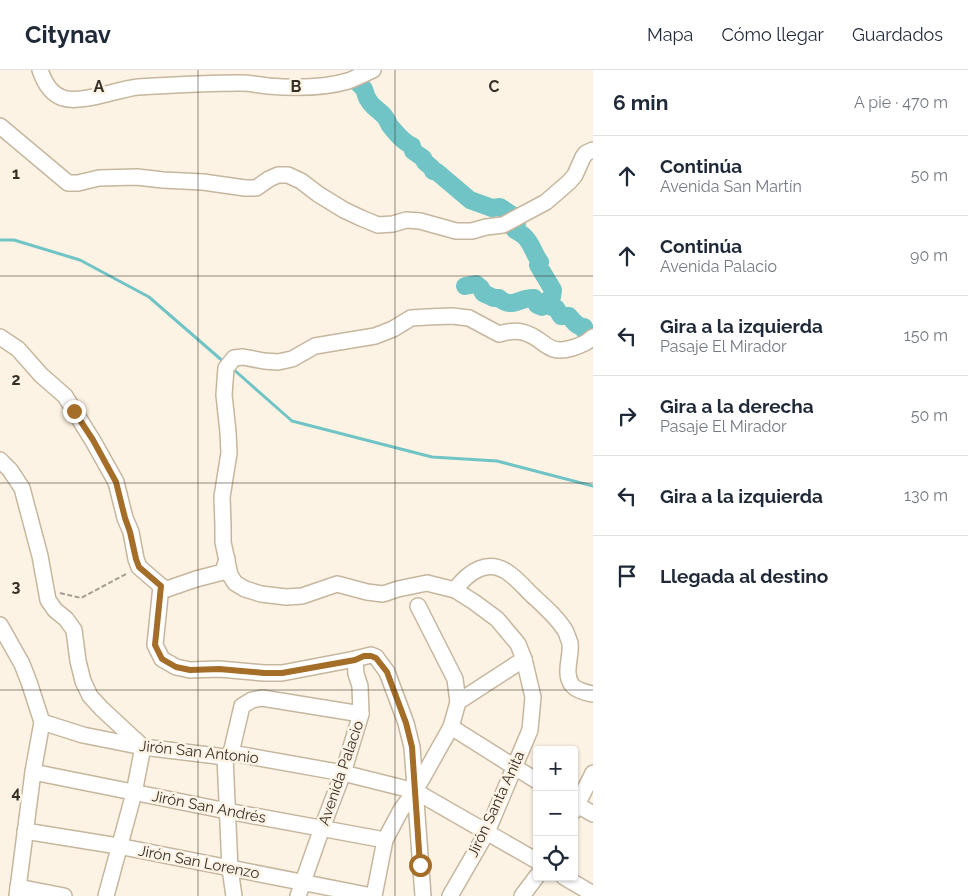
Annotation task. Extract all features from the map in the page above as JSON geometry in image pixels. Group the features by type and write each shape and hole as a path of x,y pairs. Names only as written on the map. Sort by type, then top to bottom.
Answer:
{"street":[{"path":"40,70 49,90 64,99 73,99 123,89 192,84 244,83 286,87 327,85 350,80 372,70"},
{"path":"0,126 68,183 78,183 99,178 137,177 256,188 278,175 288,175 301,181 344,210 378,225 393,224 406,220 420,221 456,231 472,231 503,225 546,202 569,182 575,175 583,156 593,150"},
{"path":"593,337 585,344 563,350 554,350 534,337 522,332 499,334 469,318 452,316 411,318 393,329 375,336 315,346 292,359 278,362 244,357 230,363 224,395 229,453 222,497 223,542 230,575 235,583 245,590 286,597 302,596 338,584 367,592 383,594 427,583 455,590 469,574 487,566 498,568 509,573 548,609 566,632 570,644 568,675 572,685 593,694"},
{"path":"0,337 18,349 41,375 65,396 93,440 116,482 139,567 161,586 168,589 223,572 227,560"},
{"path":"0,460 10,470 22,488 40,556 48,600 55,610 66,618 74,630 78,661 83,681 90,696 143,747 134,793 118,846 106,896"},
{"path":"161,586 155,645 162,659 176,667 190,670 219,669 282,673 371,656 376,658 387,672 406,723 412,747 422,896"},
{"name":"Jirón Santa Anita","path":"450,896 486,832 530,730 533,697 524,659 518,644 497,619 455,590"},
{"path":"373,896 385,840 451,727 458,702 455,679 418,606"},
{"path":"0,625 22,664 42,722 33,772 18,892 64,896"},
{"path":"458,702 524,659"},
{"name":"Avenida Palacio","path":"300,889 343,773 361,714 360,686 356,674 355,660"},
{"path":"234,896 230,869 227,812 228,755 242,706 252,700 262,698 361,714"},
{"name":"Jirón San Antonio","path":"42,722 83,735 143,747 228,755 343,773 415,791 533,859"},
{"path":"451,727 533,779"},
{"name":"Jirón San Andrés","path":"33,772 227,812 385,840"},
{"path":"578,801 593,773"},
{"path":"578,808 593,814"},
{"name":"Jirón San Lorenzo","path":"25,831 118,846 230,869 300,889 373,896"},
{"path":"522,896 533,881"},
{"path":"571,881 593,894"}],"path":[{"path":"46,590 81,598 139,567"}],"waterway":[{"path":"357,82 364,89 371,104 387,119 398,135 412,146 413,151 423,158 433,171 437,172 470,200 492,208 500,207 515,217 517,223 515,230 524,236 529,243 540,262 538,265 553,290 552,297 548,300 548,305 556,308 561,316 569,316 577,325 584,327 585,332 589,332 593,340"},
{"path":"0,240 14,240 80,260 149,297 225,363"},
{"path":"465,286 476,284 483,293 508,303 534,298 537,305 542,307 548,305"},
{"path":"232,368 292,421 432,457 497,461 593,486"}],"route":[{"path":"74,411 93,440 116,482 139,567 161,586 155,645 162,659 176,667 190,670 232,669 282,673 371,656 376,658 387,672 406,723 412,747 420,865"}]}
